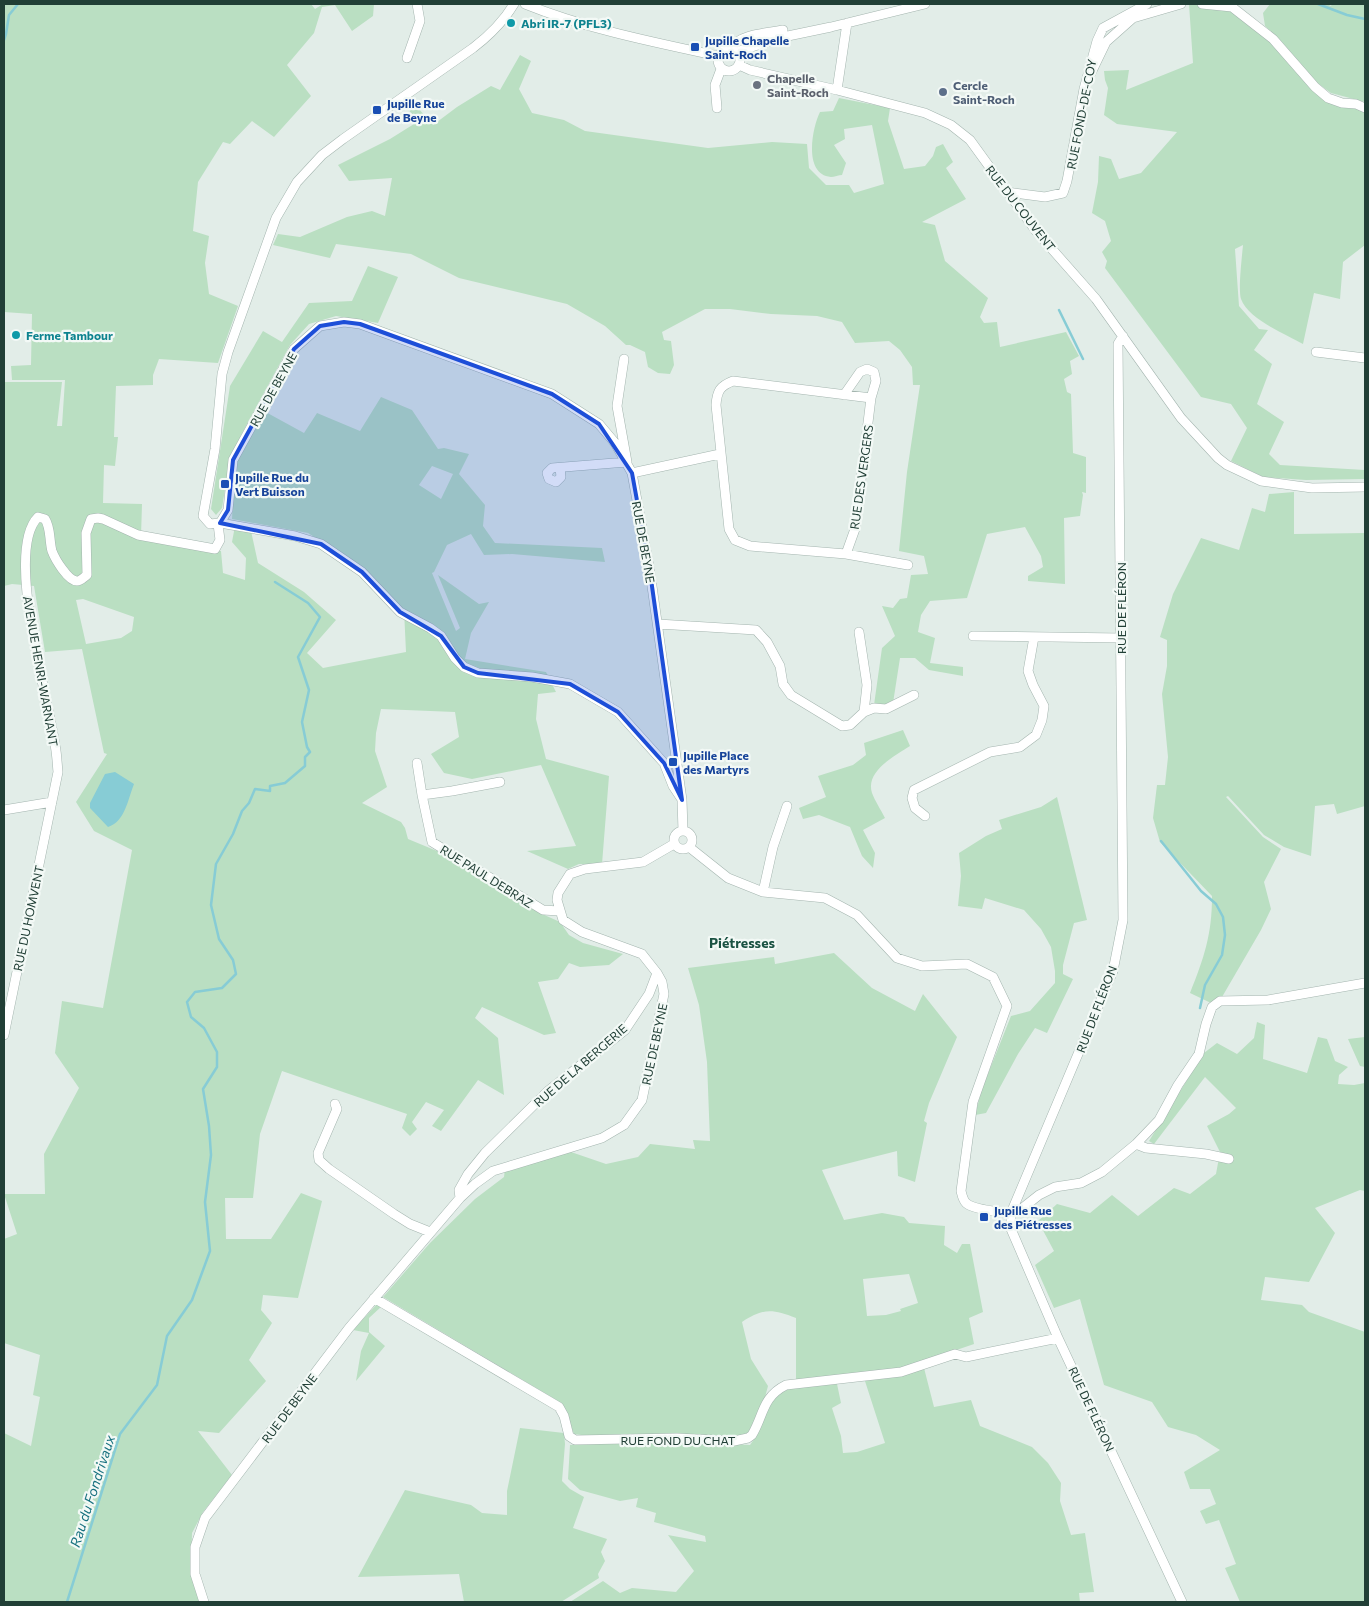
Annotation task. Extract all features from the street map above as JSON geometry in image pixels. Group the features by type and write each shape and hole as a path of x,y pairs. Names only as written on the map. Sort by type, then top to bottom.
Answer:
{"street":[{"path":"406,58 420,21 418,4"},
{"path":"514,4 502,22 479,44 343,139 322,156 297,182 276,218 228,352 222,374 216,448 203,516 210,524 219,523 295,536 321,544 362,572 400,612 441,636 455,658 464,667 478,672 532,677 570,684 618,712 664,763 673,786 682,800"},
{"path":"525,4 553,16 640,40 718,56"},
{"path":"734,50 740,59 739,64 735,70 727,72 721,69 717,63 718,56 725,49 734,50 925,4"},
{"name":"RUE FOND-DE-COY","path":"1007,192 1046,197 1063,193 1067,181 1084,89 1102,28 1146,4"},
{"path":"1084,89 1106,42 1133,18 1181,4"},
{"path":"1202,4 1232,8 1238,11 1273,39 1315,87 1328,98 1342,104 1356,104 1365,108"},
{"path":"837,90 847,23"},
{"path":"734,50 737,41 749,36 783,30"},
{"name":"RUE DU COUVENT","path":"739,64 750,70 925,113 950,125 970,140 1036,231 1096,300 1181,418 1218,458 1227,465 1261,481 1312,488 1365,487"},
{"path":"717,108 716,85 721,69"},
{"name":"RUE DE BEYNE","path":"219,523 228,510 233,460 294,349 320,326 344,322 360,324 552,394 599,424 615,443 632,473 658,624 682,800 683,831"},
{"name":"RUE DE FLÉRON","path":"1123,336 1118,344 1123,911 1121,928 1113,972 1011,1213 1011,1229 1058,1338 1182,1602"},
{"path":"1316,352 1365,358"},
{"path":"560,468 627,462 617,406 624,359"},
{"name":"RUE DES VERGERS","path":"844,395 860,372 867,369 874,372 876,381 871,398 855,528 846,554"},
{"path":"871,398 733,381 722,385 716,393 716,404 729,529 735,540 750,546 846,554 908,565"},
{"path":"632,473 720,454"},
{"name":"AVENUE HENRI-WARNANT","path":"52,802 58,772 56,745 26,597 25,549 32,524 38,517 45,519 48,524 53,553 69,578 80,581 87,575 86,533 91,519 103,519 138,535 215,549 220,540 219,523"},
{"path":"658,624 756,630 767,642 780,666 783,684 791,694 842,726 850,725 864,712 874,708 886,708 914,695"},
{"path":"858,632 867,685 864,712"},
{"path":"974,636 1121,638"},
{"path":"924,816 915,808 912,798 914,790 990,752 1020,747 1036,735 1042,720 1044,706 1032,685 1028,671 1034,636"},
{"name":"RUE PAUL DEBRAZ","path":"418,762 422,795 432,842 543,910 560,911"},
{"path":"422,795 452,792 500,782"},
{"path":"4,810 52,802"},
{"name":"RUE DU HOMVENT","path":"4,1035 52,802"},
{"path":"763,892 773,846 787,806"},
{"path":"683,831 692,836 691,845 684,850 676,847 673,839 677,832 683,831"},
{"path":"560,911 557,900 558,892 570,874 585,869 643,862 674,844"},
{"path":"689,847 728,878 763,892 825,898 857,915 897,958 922,966 967,964 993,977 1007,1006 973,1102 961,1191 966,1204 977,1208 1011,1213 1020,1210 1039,1195 1054,1187 1081,1183 1102,1172 1136,1144 1159,1120 1178,1085 1199,1054 1212,1007 1220,1001 1268,1000 1365,983"},
{"name":"RUE DE BEYNE","path":"204,1602 195,1574 195,1547 205,1518 349,1328 430,1232 460,1198 493,1171 602,1138 624,1126 642,1100 664,994 662,982 642,954 582,932 563,920 560,911"},
{"name":"RUE DE LA BERGERIE","path":"460,1198 459,1190 468,1174 485,1153 548,1091 625,1030 649,994 657,973"},
{"path":"334,1104 337,1109 318,1153 320,1160 329,1169 394,1214 410,1224 430,1232"},
{"path":"1136,1144 1146,1148 1206,1154 1230,1159"},
{"name":"RUE FOND DU CHAT","path":"374,1298 559,1407 564,1416 569,1436 575,1440 677,1438 734,1441 744,1439 752,1435 763,1406 776,1390 786,1385 901,1372 955,1354 966,1357 1058,1338"}],"highlighted area":[{"path":"344,322 360,324 552,394 599,424 632,473 650,572 682,800 664,763 618,712 570,684 478,673 464,667 441,636 400,612 362,572 321,544 220,523 228,510 233,460 294,349 320,326"}],"green space":[{"path":"4,4 311,4 315,9 323,4 374,4 373,16 352,31 335,5 322,7 314,33 287,65 311,96 274,137 252,121 230,144 223,142 198,182 193,231 209,236 205,263 209,294 238,306 218,363 159,359 153,375 153,385 116,386 114,437 118,437 115,466 104,465 103,503 142,504 141,536 221,551 223,573 245,580 246,558 232,542 235,526 251,531 258,563 304,592 336,620 307,653 323,668 406,652 404,610 365,569 308,533 232,519 235,462 262,410 304,433 317,413 360,431 381,397 412,410 438,449 444,448 469,454 459,474 485,505 483,526 495,543 602,548 605,562 512,554 484,555 471,534 447,545 432,573 456,631 460,628 438,575 479,604 489,602 471,633 465,659 546,672 556,692 538,694 536,719 546,759 609,776 602,864 579,864 568,869 527,851 576,846 541,765 472,779 444,773 431,754 459,737 455,712 381,709 376,733 375,751 387,787 362,803 401,822 408,839 449,856 540,913 560,922 569,935 583,943 623,954 609,965 580,967 569,963 558,979 538,982 556,1033 544,1035 482,1007 475,1018 498,1038 504,1095 478,1080 441,1131 432,1126 444,1110 426,1102 412,1122 417,1129 410,1136 402,1128 407,1114 282,1071 260,1134 253,1198 225,1198 226,1239 271,1239 301,1193 322,1201 298,1298 263,1295 261,1310 272,1323 249,1360 266,1381 219,1433 198,1431 232,1475 203,1512 192,1533 191,1571 201,1602 4,1602 4,1433 31,1446 40,1397 33,1395 40,1355 4,1343 4,1239 17,1234 4,1194 45,1194 44,1154 79,1088 55,1053 62,1001 103,1008 132,850 94,831 76,802 107,754 104,753 82,649 45,652 34,586 12,584 4,586 4,382 62,382 57,426 62,426 65,380 12,380 11,366 31,365 32,314 4,312","holes":["432,466 453,474 441,499 419,485","83,599 134,617 132,631 121,638 86,644 76,600"]},
{"path":"1189,4 1218,7 1239,14 1260,31 1330,98 1365,105 1365,245 1343,262 1340,299 1314,293 1303,344 1268,325 1251,313 1245,306 1241,299 1240,288 1243,245 1235,249 1239,306 1259,329 1268,330 1254,350 1272,364 1257,404 1284,422 1269,454 1280,465 1365,470 1365,479 1306,480 1263,477 1231,461 1247,428 1231,404 1201,397 1105,268 1107,261 1102,252 1111,241 1105,221 1092,213 1098,182 1099,156 1111,159 1119,179 1141,173 1177,132 1117,124 1104,115 1108,88 1104,71 1129,70 1126,90 1193,63"},
{"path":"1270,4 1327,4 1331,6 1332,4 1365,4 1365,102 1331,93 1316,82 1281,41 1265,26 1263,13"},
{"path":"520,55 531,61 519,89 532,113 564,120 585,131 708,148 772,142 807,144 809,168 826,185 849,185 854,193 884,184 872,125 844,129 845,139 834,145 846,163 842,175 831,177 822,174 816,168 813,160 813,139 817,119 820,112 833,111 839,98 890,108 888,121 904,169 925,166 933,156 936,147 943,144 953,162 946,168 966,199 922,222 935,225 945,261 988,298 980,317 984,323 997,322 1000,347 1066,332 1079,356 1070,361 1072,374 1064,379 1067,392 1071,394 1073,453 1086,457 1086,493 1082,492 1080,516 1064,518 1065,584 1028,581 1028,576 1043,567 1041,556 1025,527 987,534 967,598 930,601 921,615 918,632 935,638 930,663 963,667 963,676 929,670 915,658 900,658 893,703 887,708 874,705 882,648 895,636 882,606 893,608 900,599 907,598 911,575 928,574 924,556 899,551 907,472 920,385 913,385 912,367 900,350 889,341 855,343 842,322 817,316 771,314 730,309 705,309 662,332 664,340 671,341 674,365 670,374 658,373 648,367 645,352 626,345 605,326 567,304 459,278 411,254 336,244 330,258 273,245 278,234 300,237 347,217 372,211 385,216 392,178 349,181 338,165 390,139 414,124 409,119 411,100 433,125 457,107 491,86 500,90"},
{"path":"368,266 398,277 378,323 336,316 309,324 290,345 241,435 229,464 222,508 216,515 211,509 230,386 263,331 282,342 309,303 352,301"},
{"path":"1294,492 1294,534 1365,533 1365,806 1337,814 1334,804 1315,806 1311,856 1284,847 1264,835 1228,796 1226,797 1263,837 1281,849 1264,882 1271,909 1222,997 1211,1003 1190,993 1209,935 1212,896 1160,842 1153,818 1157,785 1165,785 1168,757 1162,694 1167,666 1167,640 1160,637 1173,594 1201,538 1239,550 1252,508 1265,512 1269,494"},
{"path":"903,730 910,746 890,759 877,771 871,785 873,796 885,818 863,830 875,853 873,868 862,856 850,827 819,815 803,819 799,808 826,797 818,776 853,765 866,755 864,743"},
{"path":"1057,797 1087,920 1074,923 1063,965 1063,974 1073,979 1047,1033 1035,1028 1018,1054 986,1113 975,1115 982,1089 1011,1016 1030,1011 1055,983 1055,971 1051,947 1041,929 1024,910 985,898 982,909 958,906 961,876 959,853 986,836 1002,829 999,820 1041,807"},
{"path":"834,953 872,988 915,1011 923,994 957,1037 929,1103 924,1121 927,1123 915,1182 898,1176 897,1151 822,1170 844,1220 882,1213 904,1217 909,1223 945,1226 944,1245 957,1253 962,1244 970,1244 983,1312 969,1318 974,1344 901,1369 796,1383 796,1318 781,1313 762,1312 742,1322 751,1359 768,1386 764,1401 748,1433 736,1437 596,1437 574,1434 566,1413 558,1401 383,1297 430,1243 475,1199 504,1177 505,1169 571,1152 606,1164 638,1157 650,1144 695,1149 693,1140 710,1141 707,1062 699,1005 688,968 774,957 775,964","holes":["909,1274 918,1303 900,1309 901,1311 886,1315 867,1316 863,1279"]},
{"path":"1257,1022 1265,1025 1263,1059 1307,1073 1318,1037 1327,1039 1335,1061 1348,1067 1339,1075 1338,1084 1354,1085 1365,1083 1365,1191 1360,1190 1315,1208 1335,1233 1309,1282 1265,1277 1261,1300 1302,1305 1309,1312 1365,1332 1365,1602 1240,1602 1225,1568 1236,1564 1219,1520 1206,1524 1200,1511 1216,1504 1210,1489 1190,1489 1184,1472 1220,1450 1196,1435 1168,1427 1152,1402 1104,1385 1080,1299 1054,1308 1035,1265 1054,1251 1038,1221 1057,1204 1090,1213 1112,1195 1138,1216 1174,1188 1190,1194 1216,1174 1220,1152 1207,1126 1236,1108 1205,1077 1154,1144 1149,1141 1204,1053 1217,1043 1237,1054 1254,1038"},
{"path":"1365,1037 1365,1067 1360,1066 1348,1039"},
{"path":"378,1303 382,1306 369,1318 369,1332 385,1346 356,1381 361,1351 369,1333 353,1330"},
{"path":"924,1368 934,1407 971,1400 980,1426 1032,1447 1048,1463 1061,1483 1060,1501 1071,1535 1085,1533 1094,1592 1079,1593 1080,1602 570,1602 603,1581 620,1593 632,1588 676,1592 694,1571 668,1535 706,1542 705,1536 654,1522 656,1513 636,1507 638,1498 620,1501 580,1490 568,1479 570,1445 675,1441 750,1445 772,1401 779,1393 798,1386 837,1384 841,1403 832,1408 841,1436 843,1453 857,1452 885,1443 864,1378"},
{"path":"520,1428 564,1433 562,1481 570,1489 584,1497 573,1528 607,1539 601,1552 605,1561 598,1574 599,1578 561,1602 464,1602 459,1574 358,1577 405,1490 471,1505 482,1513 507,1515 507,1491"}],"water":[{"path":"115,772 134,784 122,815 114,824 108,827 90,808 90,803 105,774"}],"waterway":[{"path":"4,40 9,15 18,4"},
{"path":"1318,4 1347,15 1365,19"},
{"path":"1059,310 1083,359"},
{"name":"Rau du Fondrivaux","path":"67,1602 120,1434 157,1385 167,1336 192,1300 210,1251 205,1202 211,1155 209,1126 203,1089 217,1067 217,1052 204,1028 191,1017 187,1002 195,992 222,988 236,974 233,960 219,939 211,905 216,864 233,834 242,811 249,803 255,789 270,791 270,786 285,783 305,766 305,757 310,752 307,747 302,722 309,690 298,657 320,617 308,603 275,582"},
{"path":"1161,841 1201,891 1216,904 1223,917 1225,935 1222,955 1205,985 1200,1008"}],"place":[{"name":"Abri IR-7 (PFL3)","path":"511,23"},
{"name":"Jupille Chapelle Saint-Roch","path":"695,47"},
{"name":"Chapelle Saint-Roch","path":"757,85"},
{"name":"Cercle Saint-Roch","path":"943,92"},
{"name":"Jupille Rue de Beyne","path":"377,110"},
{"name":"Ferme Tambour","path":"16,335"},
{"name":"Jupille Rue du Vert Buisson","path":"225,484"},
{"name":"Jupille Place des Martyrs","path":"673,762"},
{"name":"Jupille Rue des Piétresses","path":"984,1217"}],"district":[{"name":"Piétresses","path":"742,942"}]}
